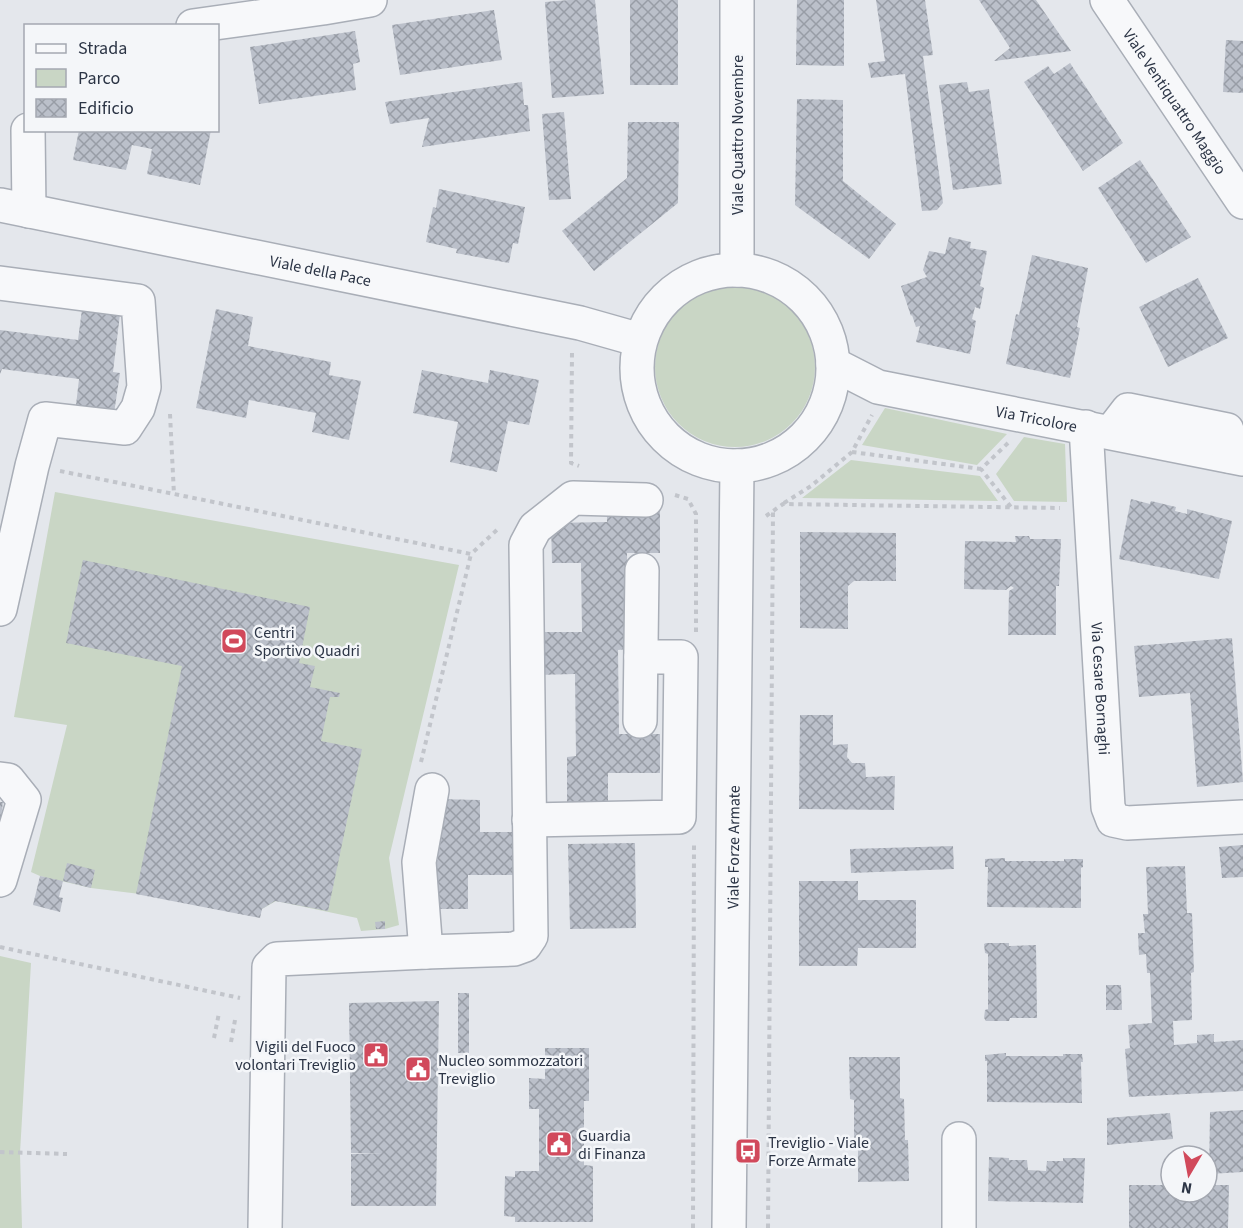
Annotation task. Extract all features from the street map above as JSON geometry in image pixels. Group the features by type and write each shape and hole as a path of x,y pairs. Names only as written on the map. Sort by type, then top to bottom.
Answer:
{"street":[{"path":"207,24 370,0"},
{"name":"Viale Quattro Novembre","path":"737,0 737,270"},
{"name":"Viale Ventiquattro Maggio","path":"1107,0 1243,202"},
{"path":"15,208 28,132"},
{"name":"Viale della Pace","path":"15,208 580,323 640,340"},
{"path":"724,270 737,270 750,271 775,279 807,301 827,334 833,364 829,396 819,419 807,434 785,453 756,464 737,466 708,463 693,457 680,450 657,429 648,415 638,389 636,371 640,340 654,311 676,289 699,276 724,270"},
{"path":"0,283 138,301 144,387 138,408 125,428 45,419 32,466 0,609"},
{"name":"Via Tricolore","path":"833,364 878,387 1236,457"},
{"name":"Via Cesare Bornaghi","path":"1098,429 1090,508 1108,807 1113,820 1127,824 1243,817"},
{"name":"Viale Forze Armate","path":"729,1228 737,466"},
{"path":"266,1228 269,967 277,959 514,949 525,945 531,936 526,545 535,528 573,498 646,500"},
{"path":"640,721 642,570"},
{"path":"529,820 679,817 681,657 641,657"},
{"path":"0,779 8,780 24,800 0,880"},
{"path":"426,779 419,862 426,952"},
{"path":"959,1139 959,1228"}],"path":[{"path":"736,516 764,517 811,486 852,452 876,408"},
{"path":"981,469 1014,437"},
{"path":"852,452 981,469 1011,507"},
{"path":"563,471 571,463"},
{"path":"32,466 471,554"},
{"path":"783,504 1090,508"},
{"path":"768,1228 773,510"},
{"path":"426,779 471,554 504,524"},
{"path":"0,947 268,1004"},
{"path":"214,1038 219,1013"},
{"path":"231,1042 236,1016"},
{"path":"0,1152 67,1154"}],"green space":[{"path":"735,287 751,288 766,293 780,300 792,310 802,322 809,336 814,351 814,383 809,398 802,412 792,424 780,434 766,441 751,446 735,447 719,446 704,441 690,434 678,424 668,412 661,398 656,383 655,367 656,351 661,336 668,322 678,310 690,300 704,293 719,288"},
{"path":"885,408 1007,434 977,465 862,445"},
{"path":"1024,437 1065,444 1067,502 1014,501 996,474"},
{"path":"851,460 980,476 998,501 802,498"},
{"name":"Centri Sportivo Quadri","path":"55,492 459,565 389,858 399,925 361,931 357,918 276,901 262,909 91,888 31,872 67,725 14,717"},
{"path":"0,956 31,963 20,1153 22,1228 0,1228"}],"building":[{"path":"595,0 604,94 552,98 545,2"},
{"path":"630,0 678,0 678,85 630,85"},
{"path":"797,0 844,0 844,66 796,65"},
{"path":"876,0 925,0 933,55 923,56 943,203 937,210 922,211 905,74 871,78 868,63 885,61"},
{"path":"979,0 1036,0 1071,51 994,61 1010,48"},
{"path":"494,10 502,60 400,75 392,25"},
{"path":"355,31 360,62 353,64 356,90 259,104 250,47"},
{"path":"1226,40 1243,41 1243,93 1223,92"},
{"path":"1070,63 1123,143 1083,171 1024,82 1048,66 1054,74"},
{"path":"522,82 524,105 528,105 530,131 422,147 429,118 390,124 385,102"},
{"path":"967,82 969,92 989,89 1002,184 953,190 939,85"},
{"path":"797,99 843,100 843,181 896,224 869,259 795,205"},
{"path":"564,112 571,199 549,200 542,114"},
{"path":"628,122 679,122 678,203 594,271 562,231 627,178"},
{"path":"79,132 211,132 200,185 147,174 152,149 132,145 126,170 73,160"},
{"path":"1140,160 1191,237 1146,263 1098,188"},
{"path":"439,189 525,207 518,244 513,243 509,263 456,253 457,249 426,242"},
{"path":"949,237 971,242 970,248 987,251 980,286 984,288 980,309 975,307 972,319 976,321 970,354 916,342 920,326 916,327 901,286 927,277 923,270 929,251 945,254"},
{"path":"1032,255 1088,268 1070,378 1006,364 1016,314 1019,315"},
{"path":"1198,278 1228,338 1168,367 1139,307"},
{"path":"82,309 120,314 113,372 120,373 113,420 75,414 79,379 2,369 0,374 0,330 78,340"},
{"path":"216,309 253,317 248,346 331,362 329,375 361,381 349,440 312,432 316,413 249,400 246,418 196,408"},
{"path":"422,370 488,383 490,370 539,380 529,425 508,421 497,472 450,462 458,422 413,413"},
{"path":"1131,499 1176,507 1175,511 1187,514 1187,509 1232,521 1219,579 1119,559"},
{"path":"660,511 660,553 627,553 628,649 618,650 619,734 660,734 660,773 608,773 608,808 567,808 567,757 576,756 575,674 537,675 536,632 582,632 581,563 552,563 551,523 607,522 607,512"},
{"path":"800,532 896,533 896,581 854,581 848,586 848,629 800,628"},
{"path":"1015,536 1029,536 1030,539 1061,539 1059,586 1056,586 1056,635 1008,635 1009,591 1014,588 1011,586 1006,590 964,589 965,541 1016,542"},
{"path":"83,560 310,607 299,663 315,666 310,687 340,693 339,697 330,697 321,741 362,749 328,911 275,901 262,909 260,918 136,894 182,666 66,643"},
{"path":"1232,638 1243,782 1197,787 1190,693 1139,697 1134,646"},
{"path":"800,715 833,715 833,745 848,744 847,757 852,763 865,763 866,777 895,776 894,810 799,809"},
{"path":"438,799 480,800 480,832 522,832 522,875 468,875 468,909 428,909 428,860 438,860"},
{"path":"0,802 3,802 1,817 0,817"},
{"path":"635,843 636,928 570,929 568,844"},
{"path":"1243,845 1243,877 1222,878 1219,847"},
{"path":"953,846 954,869 851,873 850,849"},
{"path":"1005,858 1005,861 1083,859 1081,908 987,907 988,867 985,867 985,859"},
{"path":"67,863 95,870 91,888 63,881"},
{"path":"1185,866 1187,913 1192,913 1194,972 1191,973 1192,1020 1173,1021 1174,1045 1197,1043 1197,1035 1214,1034 1214,1042 1243,1040 1243,1091 1129,1097 1125,1049 1130,1048 1128,1025 1152,1023 1150,973 1147,973 1146,954 1139,955 1138,933 1145,933 1143,914 1148,914 1146,867"},
{"path":"40,876 63,881 59,897 63,898 60,912 33,905"},
{"path":"799,881 858,881 858,900 916,900 916,948 858,948 857,966 799,966"},
{"path":"385,921 385,929 376,929 375,922"},
{"path":"1009,943 1009,946 1036,945 1037,1018 986,1021 984,1018 985,1010 988,1009 988,954 985,953 984,944"},
{"path":"1106,985 1121,985 1122,1010 1106,1010"},
{"path":"458,993 469,993 469,1053 458,1053"},
{"path":"439,1001 436,1206 351,1206 351,1154 384,1154 351,1153 349,1003"},
{"path":"545,1048 589,1048 589,1101 584,1101 584,1165 593,1166 593,1222 515,1222 515,1217 504,1216 505,1176 515,1177 515,1171 539,1171 539,1109 529,1109 529,1078 545,1079"},
{"path":"1006,1053 1006,1056 1082,1054 1082,1103 987,1102 985,1055"},
{"path":"849,1057 900,1057 900,1098 904,1099 909,1181 858,1182 858,1140 854,1141 854,1100 850,1099"},
{"path":"1243,1110 1243,1172 1219,1173 1219,1144 1209,1144 1210,1112"},
{"path":"1170,1113 1173,1139 1107,1145 1107,1118"},
{"path":"989,1157 1027,1160 1028,1170 1046,1171 1047,1161 1085,1158 1083,1203 988,1201"},
{"path":"1129,1185 1159,1185 1159,1204 1219,1204 1219,1185 1229,1185 1228,1228 1129,1228"}],"place":[{"name":"Centri Sportivo Quadri","path":"234,641"},
{"name":"Vigili del Fuoco volontari Treviglio","path":"376,1055"},
{"name":"Nucleo sommozzatori Treviglio","path":"418,1069"},
{"name":"Guardia di Finanza","path":"559,1144"},
{"name":"Treviglio - Viale Forze Armate","path":"748,1151"}]}
